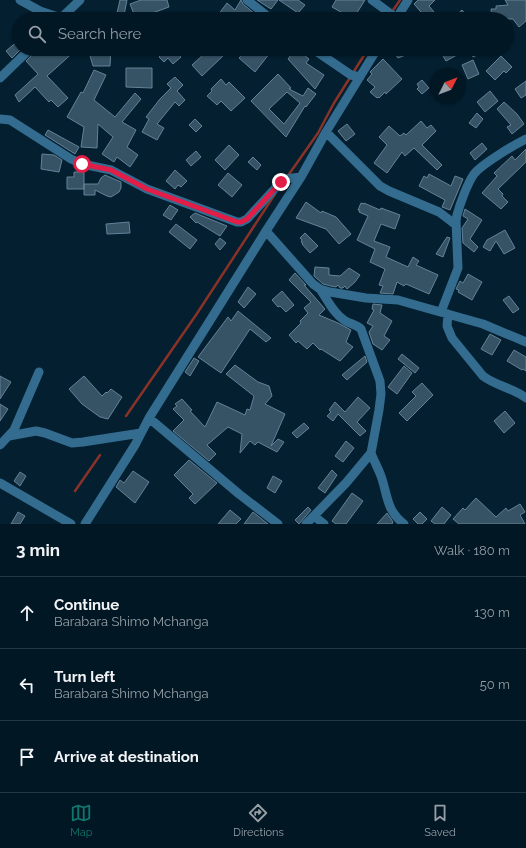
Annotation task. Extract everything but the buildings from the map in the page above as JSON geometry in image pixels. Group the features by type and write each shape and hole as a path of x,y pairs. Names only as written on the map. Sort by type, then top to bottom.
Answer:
{"street":[{"path":"20,0 43,12"},
{"path":"68,12 80,0"},
{"path":"247,0 262,12"},
{"path":"372,0 388,12"},
{"path":"400,12 408,0"},
{"path":"0,78 23,56"},
{"path":"323,56 351,75 360,77"},
{"path":"85,524 301,177 326,132 374,56"},
{"path":"0,119 10,120 71,159 82,164 111,170 147,189 237,222 247,219 285,179 301,177"},
{"path":"326,132 380,186 439,212 456,226"},
{"path":"526,139 512,146 474,174 458,210 456,221 458,268 444,313 452,338 483,376 489,381 526,398"},
{"path":"266,231 313,284 320,289 366,298 398,300 482,324 526,342"},
{"path":"306,524 350,479 371,453 381,394 380,381 359,327 344,320 334,311 320,289"},
{"path":"0,445 14,430 39,372"},
{"path":"150,418 239,494 278,524"},
{"path":"9,436 36,431 72,443 141,433"},
{"path":"371,453 381,476 390,510 404,524"},
{"path":"0,483 71,524"},
{"path":"314,516 324,524"}],"waterway":[{"path":"392,12 400,0"},
{"path":"287,177 318,133 334,103 364,56"},
{"path":"126,416 196,315 275,194"},
{"path":"75,491 100,455"}],"route":[{"path":"82,164 111,170 147,189 237,222 247,219 281,182"}]}
